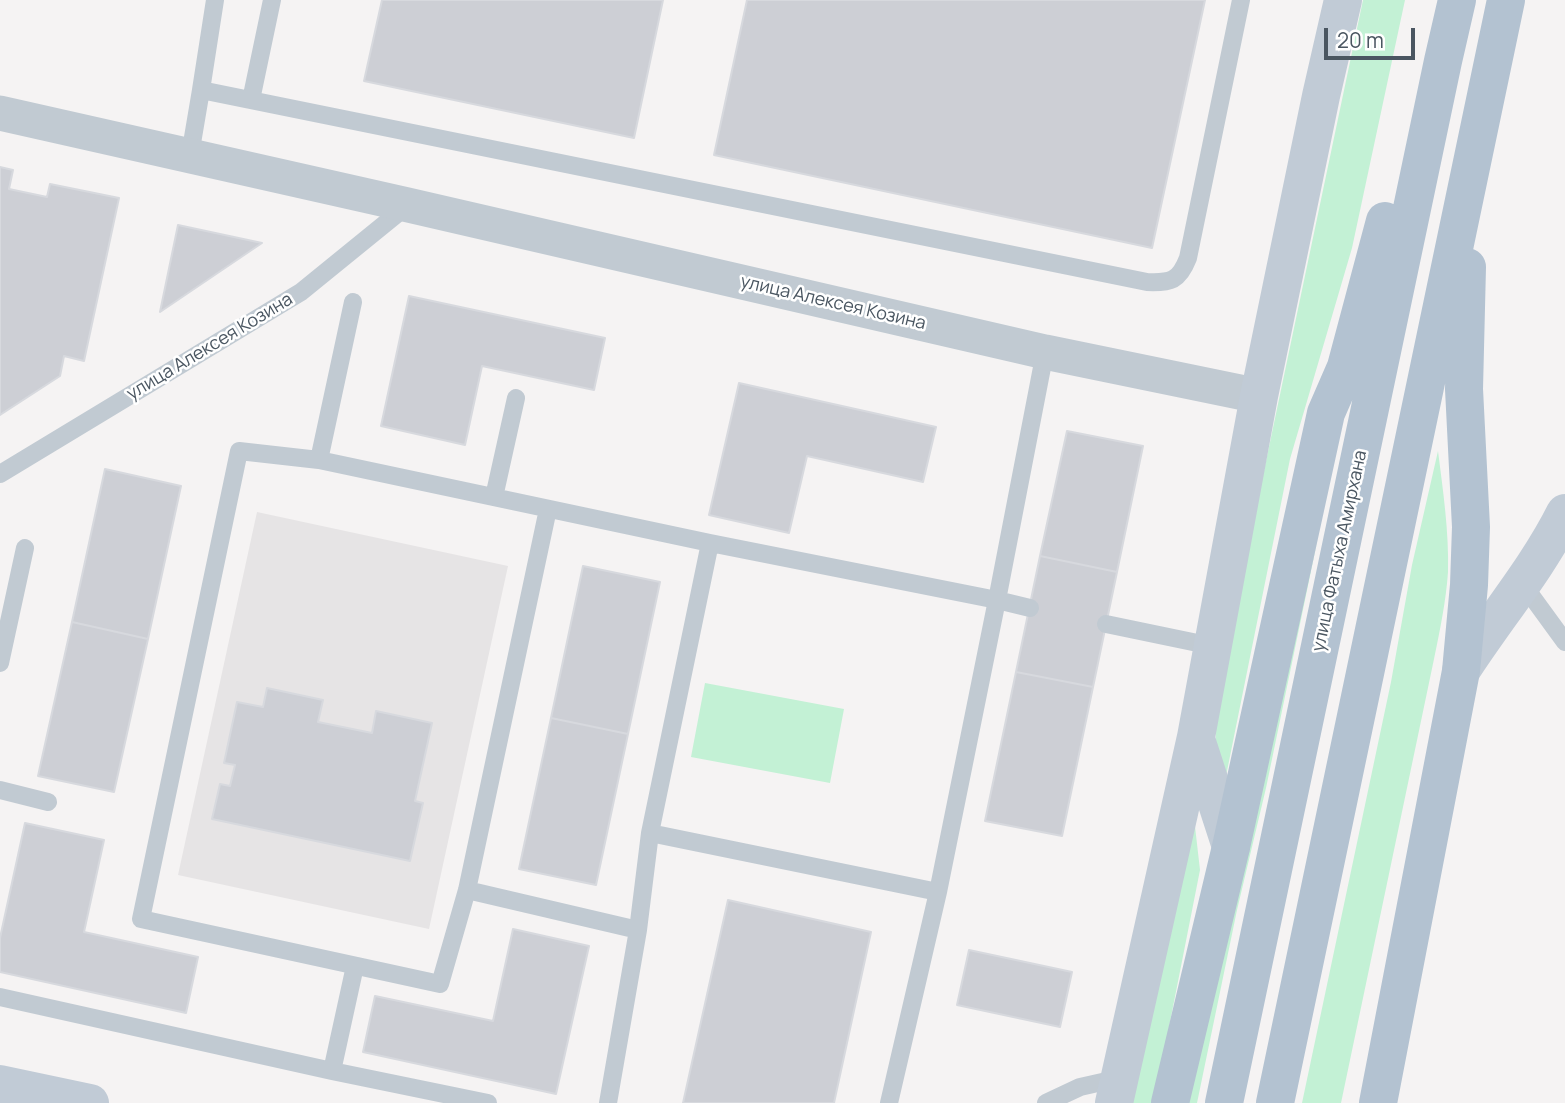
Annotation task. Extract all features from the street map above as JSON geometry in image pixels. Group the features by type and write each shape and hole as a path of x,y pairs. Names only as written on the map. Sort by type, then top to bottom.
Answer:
{"main road":[{"path":"1117,1091 1196,737 1259,396 1343,0"},
{"name":"улица Фатыха Амирхана","path":"1224,1103 1457,0"},
{"path":"1275,1103 1506,0"},
{"path":"1170,1103 1231,847 1326,413 1346,367 1393,188 1443,61"},
{"path":"1378,1103 1461,671 1471,527 1464,389 1469,174"},
{"path":"1461,671 1557,530 1565,513"},
{"path":"1196,737 1231,847"},
{"path":"0,1084 90,1103"}],"street":[{"name":"улица Алексея Козина","path":"0,113 1045,352 1259,396"}],"lane":[{"path":"190,155 215,0"},
{"path":"251,100 272,0"},
{"path":"201,90 1147,282 1166,283 1184,268 1188,258 1241,0"},
{"name":"улица Алексея Козина","path":"0,474 301,292 408,205"},
{"path":"319,460 353,302"},
{"path":"888,1103 939,892 1045,352"},
{"path":"494,498 516,398"},
{"path":"548,509 467,890 440,984 141,919 239,451 319,460 1030,608"},
{"path":"608,1103 638,930 650,833 710,543"},
{"path":"0,663 25,548"},
{"path":"1522,583 1565,642"},
{"path":"1106,624 1213,646"},
{"path":"0,790 48,802"},
{"path":"650,833 939,892"},
{"path":"467,890 638,930"},
{"path":"332,1071 355,966"},
{"path":"0,997 488,1103"},
{"path":"1046,1103 1080,1087 1117,1091"}],"shaded area":[{"path":"257,512 508,566 429,929 178,875"}],"green space":[{"path":"1363,0 1405,0 1352,248 1290,459 1226,776 1215,758 1217,694"},
{"path":"1438,451 1447,526 1448,572 1434,659 1341,1103 1302,1103 1391,682 1412,565"},
{"path":"1317,542 1197,1103 1186,1103"},
{"path":"705,683 844,709 830,783 691,757"},
{"path":"1193,809 1200,870 1154,1103 1131,1103"}],"building":[{"path":"382,0 663,0 634,138 364,81"},
{"path":"747,0 1205,0 1152,248 714,155"},
{"path":"0,167 13,170 9,189 47,197 50,184 119,198 84,361 64,356 60,376 0,415"},
{"path":"178,225 262,243 160,312"},
{"path":"409,296 605,338 594,390 482,366 465,445 381,426"},
{"path":"739,383 936,427 923,482 807,456 789,533 709,515"},
{"path":"1067,431 1143,446 1117,572 1040,556"},
{"path":"105,469 181,486 148,639 72,622"},
{"path":"1040,556 1117,572 1093,687 1016,672"},
{"path":"583,566 660,582 628,734 551,718"},
{"path":"72,622 148,639 114,792 38,776"},
{"path":"1016,672 1093,687 1062,836 985,821"},
{"path":"267,688 323,700 318,722 372,733 376,711 432,723 415,801 423,803 410,861 212,819 220,784 230,786 235,765 224,763 237,702 263,707"},
{"path":"551,718 628,734 596,885 519,869"},
{"path":"25,823 104,840 84,932 198,957 186,1013 0,972 0,938"},
{"path":"728,900 871,932 834,1103 683,1103"},
{"path":"513,929 589,946 556,1094 363,1052 375,996 493,1021"},
{"path":"969,950 1072,972 1060,1027 957,1005"}]}
